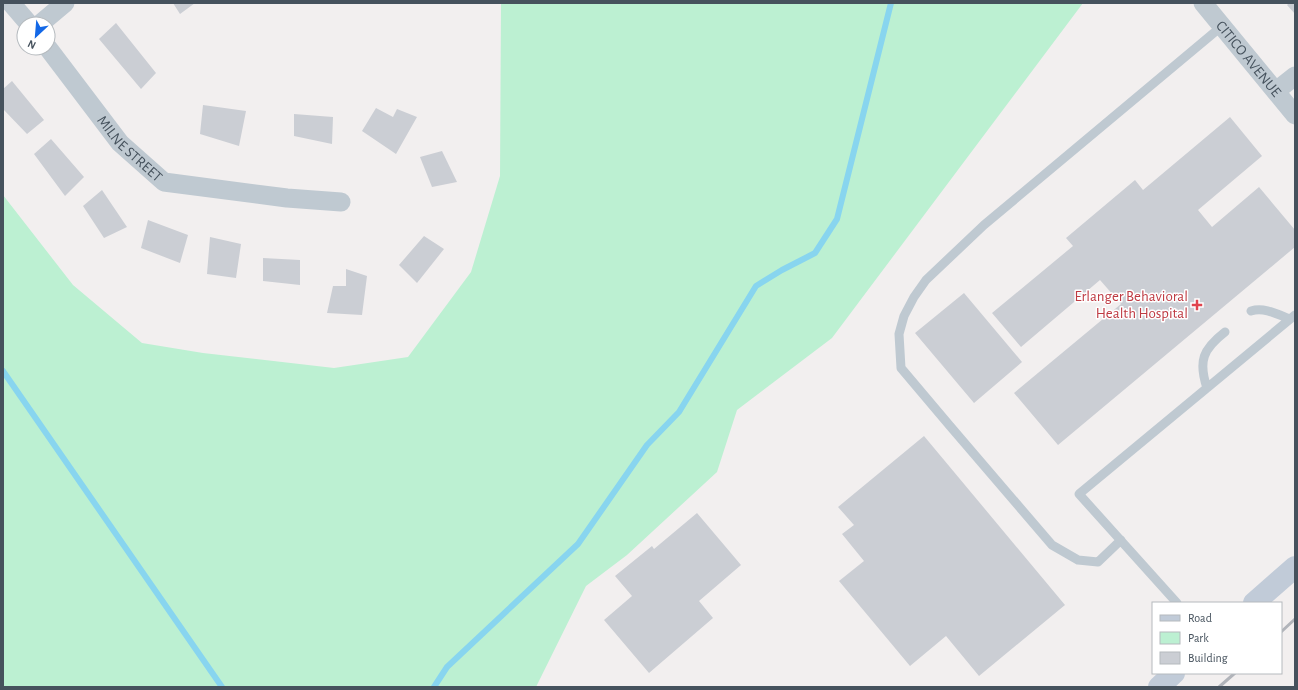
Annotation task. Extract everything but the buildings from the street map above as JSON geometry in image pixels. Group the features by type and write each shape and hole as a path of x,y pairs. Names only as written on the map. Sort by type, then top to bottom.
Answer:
{"main road":[{"path":"1255,602 1295,567"},
{"path":"1159,687 1173,674"}],"street":[{"path":"11,3 22,16"},
{"path":"50,16 65,3"},
{"name":"CITICO AVENUE","path":"1203,3 1295,115"},
{"name":"MILNE STREET","path":"54,56 120,143 164,182 287,198 342,202"},
{"path":"1276,91 1295,76"}],"lane":[{"path":"1121,540 1098,562 1078,560 1052,545 901,368 899,334 904,316 914,297 926,280 984,225 1222,26"},
{"path":"1251,311 1258,309 1266,310 1292,317"},
{"path":"1176,602 1079,494 1292,317"},
{"path":"1207,388 1202,364 1205,353 1214,341 1225,332"}],"green space":[{"path":"501,3 1083,3 832,338 737,410 717,472 627,555 586,586 536,687 3,687 3,195 73,285 142,343 203,353 334,368 408,357 471,272 500,176"}],"waterway":[{"path":"434,687 447,667 578,544 647,445 679,412 756,286 782,270 815,253 837,219 891,3"},
{"path":"3,371 222,687"}],"railway":[{"path":"1282,631 1295,619"},
{"path":"1219,687 1234,674"}],"place":[{"name":"Erlanger Behavioral Health Hospital","path":"1197,305"}]}
